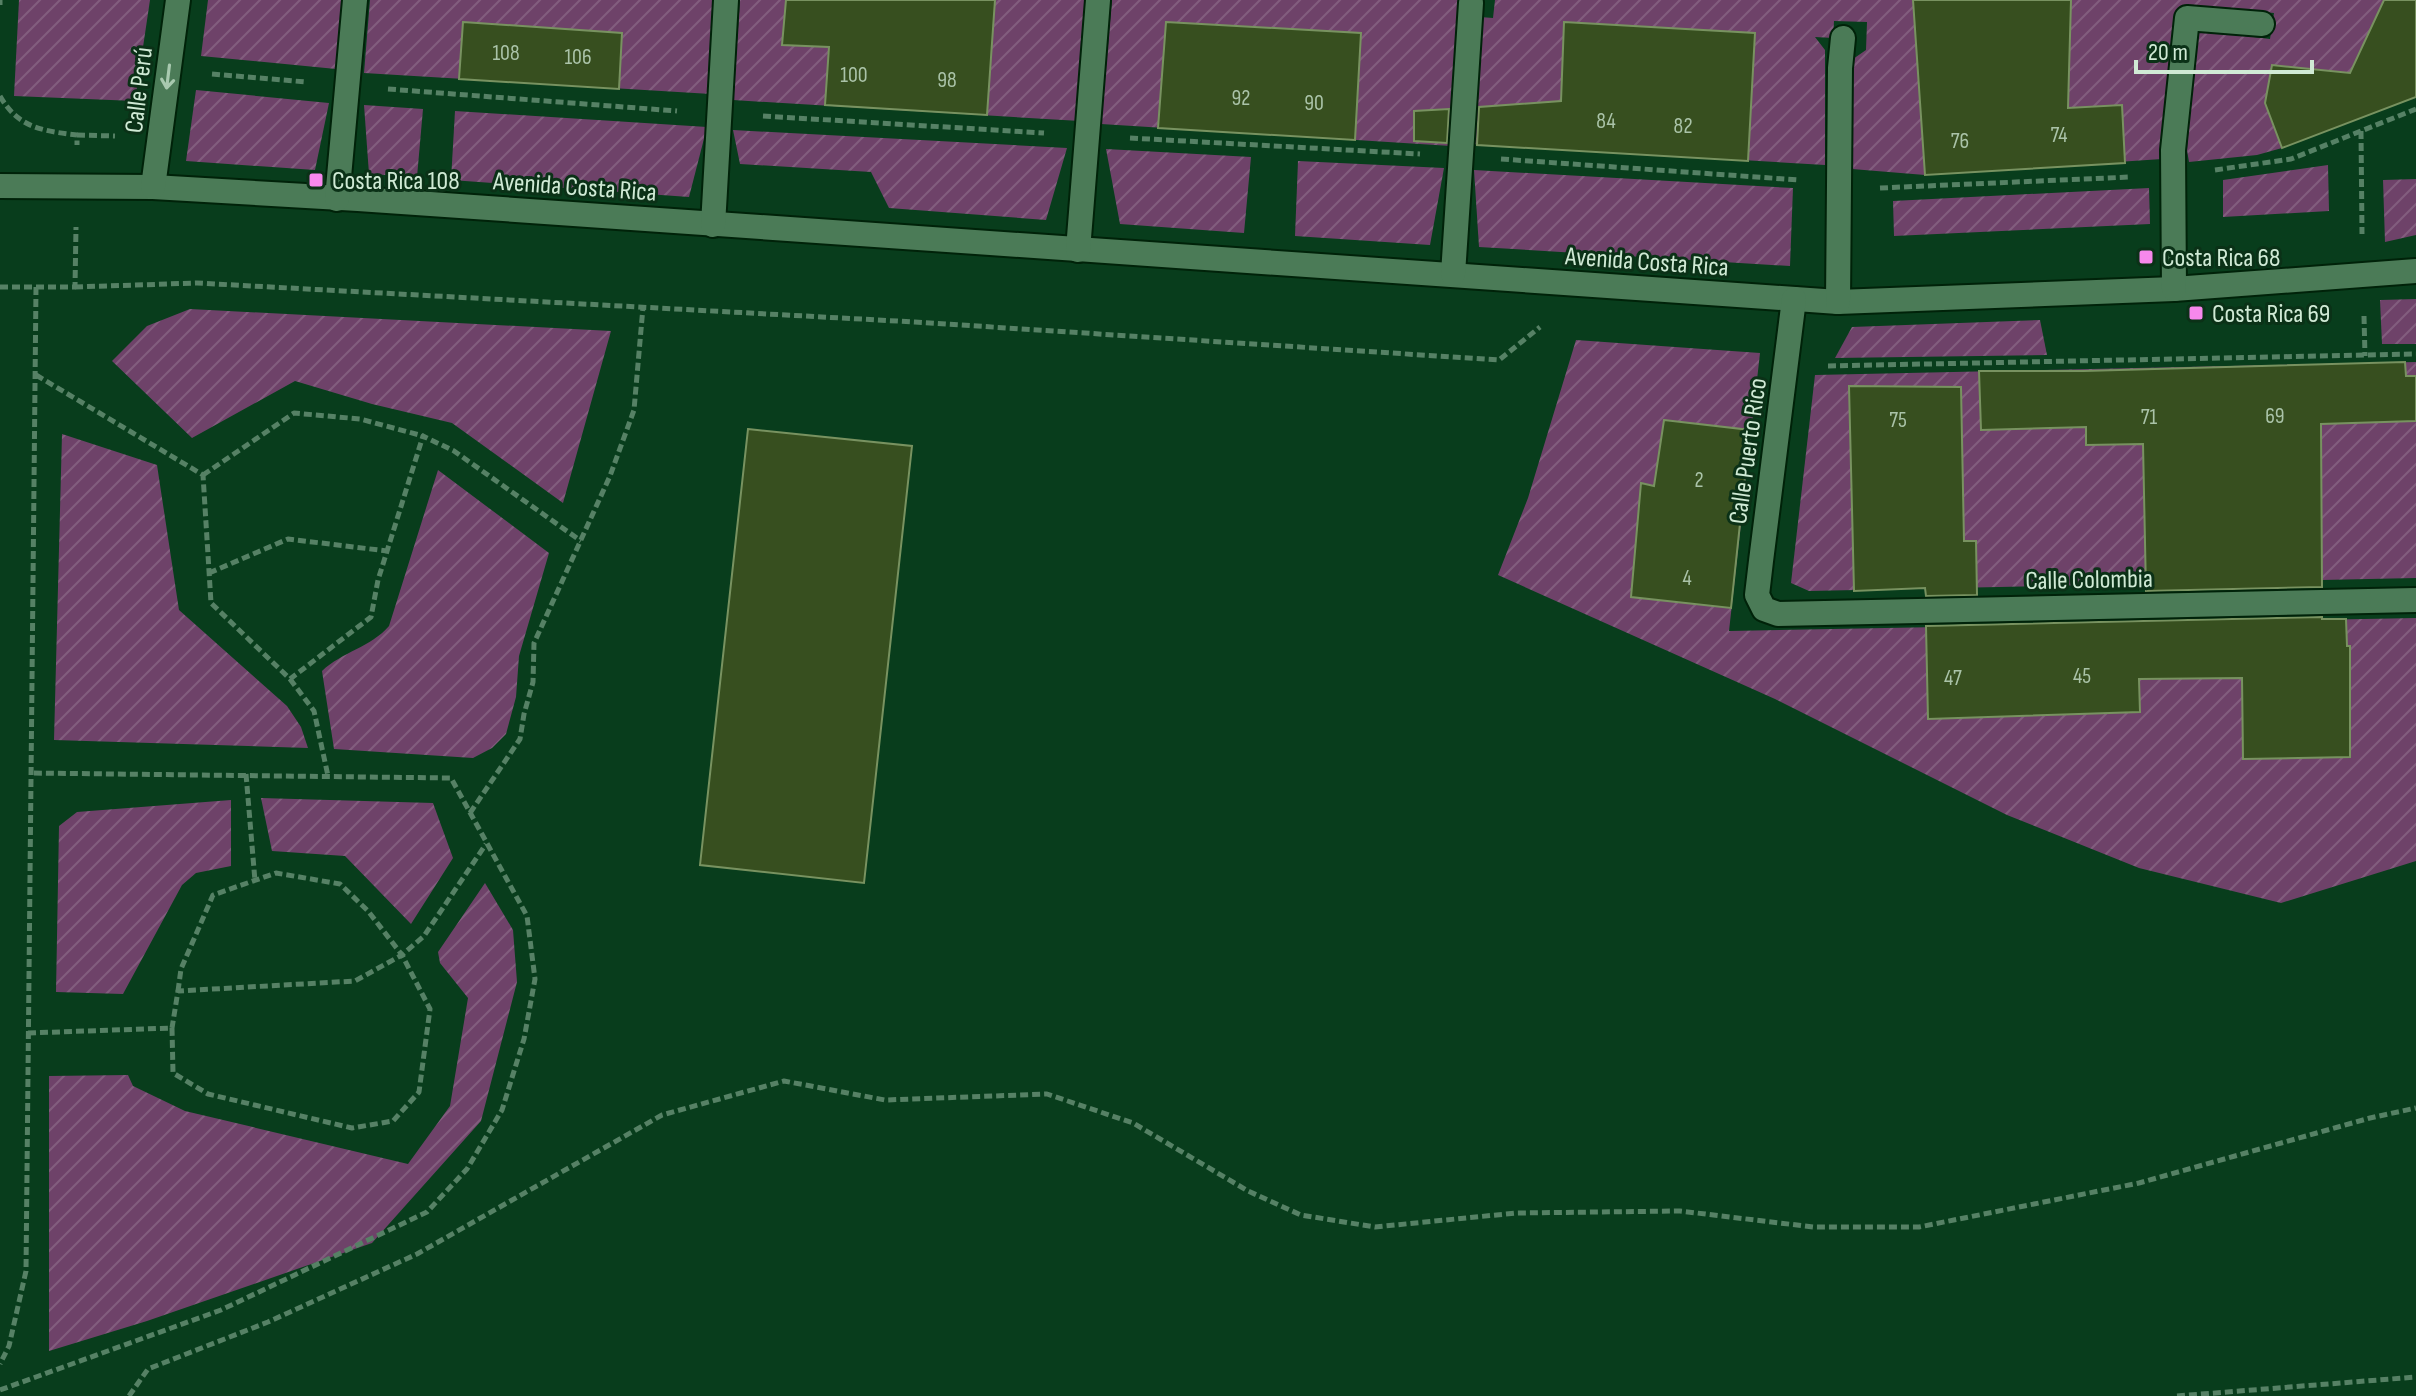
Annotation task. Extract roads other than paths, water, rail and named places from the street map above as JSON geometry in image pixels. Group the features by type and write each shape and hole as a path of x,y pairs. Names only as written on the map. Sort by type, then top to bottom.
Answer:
{"street":[{"name":"Calle Perú","path":"153,187 178,0"},
{"path":"337,199 355,0"},
{"path":"713,225 726,0"},
{"path":"1078,250 1098,0"},
{"path":"1453,274 1471,3"},
{"path":"2174,289 2173,150 2187,18 2262,24"},
{"path":"1838,302 1840,68 1843,38"},
{"name":"Avenida Costa Rica","path":"0,186 153,187 1838,302 2174,289 2416,271"},
{"name":"Calle Puerto Rico","path":"1764,609 1757,595 1794,299"},
{"name":"Calle Colombia","path":"1764,609 1778,614 1794,614 2416,600"}],"place":[{"name":"Costa Rica 108","path":"316,180"},
{"name":"Costa Rica 68","path":"2146,257"},
{"name":"Costa Rica 69","path":"2196,313"}]}
